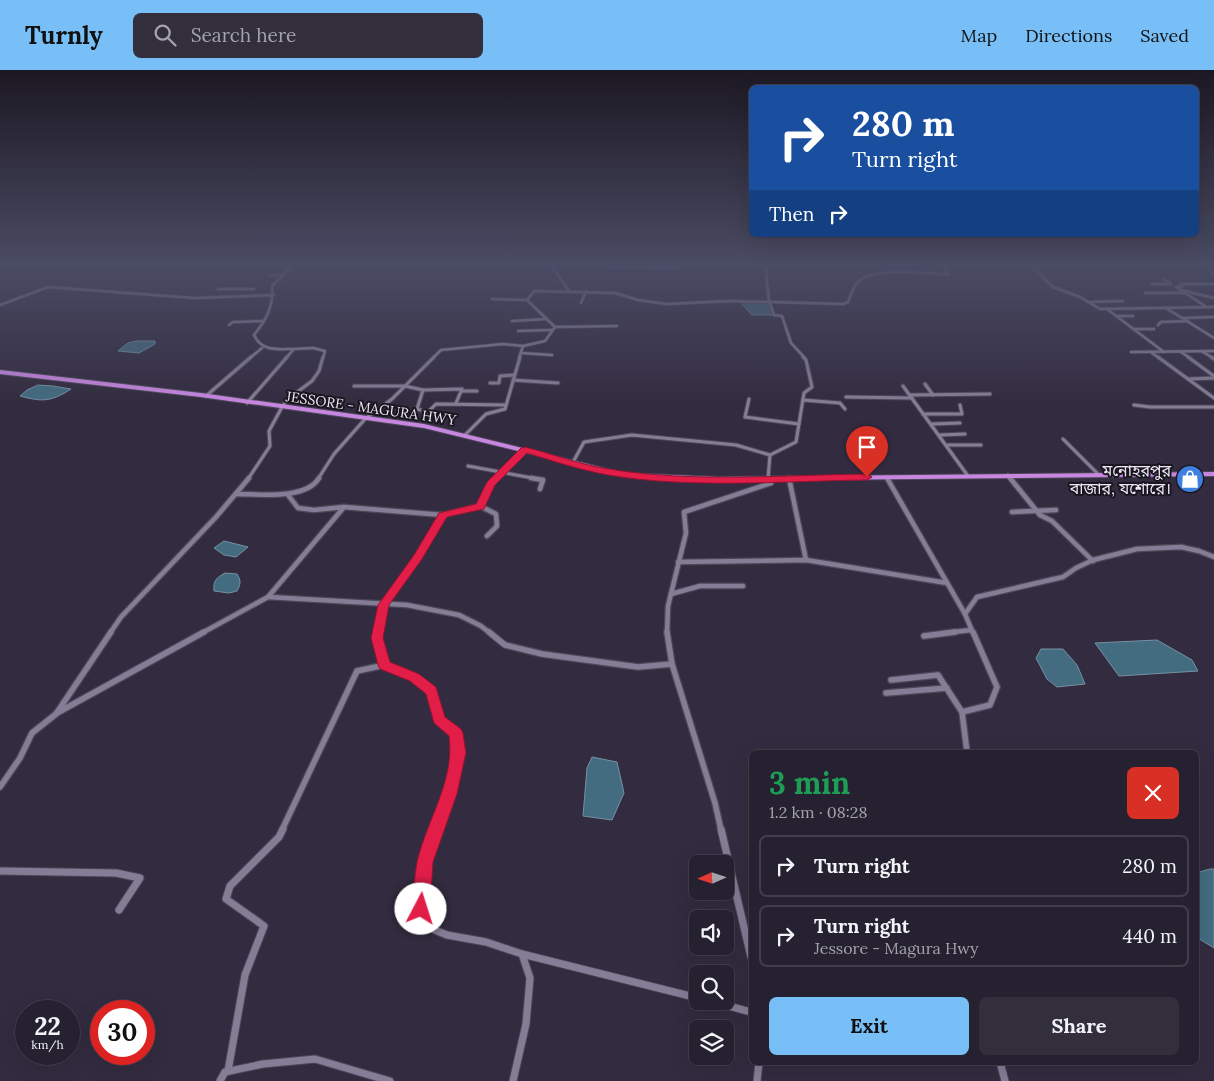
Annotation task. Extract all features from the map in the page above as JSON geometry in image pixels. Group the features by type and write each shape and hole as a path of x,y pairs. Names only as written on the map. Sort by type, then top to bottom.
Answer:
{"highway":[{"name":"JESSORE - MAGURA HWY","path":"0,372 206,396 424,426 525,450 572,464 624,475 655,478 1214,474"}],"street":[{"path":"262,348 257,343 254,335 264,321 268,310"},
{"path":"538,310 554,329"},
{"path":"572,464 584,442 632,435 736,445 770,455 796,442 804,393 812,387 810,374 806,360 791,343 782,316 774,315 772,310"},
{"path":"1109,310 1164,352"},
{"path":"1170,310 1214,338"},
{"path":"1178,315 1194,315"},
{"path":"1116,316 1133,316"},
{"path":"1182,318 1214,317"},
{"path":"512,321 547,319"},
{"path":"229,325 233,322 264,321"},
{"path":"1158,325 1161,322 1188,322"},
{"path":"518,331 617,326"},
{"path":"236,494 288,495 316,483 334,454 366,418 392,399 440,350 502,344 522,346 545,342 554,329"},
{"path":"1132,329 1154,329"},
{"path":"465,435 486,414 505,409 522,346"},
{"path":"56,714 121,617 216,517 255,471 270,446 269,431 282,407 289,398 312,381 319,371 325,351 314,348 262,348 206,396"},
{"path":"247,403 294,349"},
{"path":"1180,351 1214,377"},
{"path":"1202,351 1214,359"},
{"path":"1131,352 1214,351"},
{"path":"521,353 552,355"},
{"path":"1152,353 1214,398"},
{"path":"490,383 499,383 500,376 514,375"},
{"path":"1188,379 1214,377"},
{"path":"513,380 558,383"},
{"path":"925,384 933,395"},
{"path":"354,386 405,386 423,390 462,389 461,391 477,391"},
{"path":"904,386 923,414 948,445 968,476"},
{"path":"423,390 416,409 428,412 436,404 506,405"},
{"path":"456,403 461,391"},
{"path":"846,397 990,394"},
{"path":"749,399 745,417 799,424"},
{"path":"803,400 840,403 845,409"},
{"path":"923,414 962,414 964,412 960,405"},
{"path":"1134,405 1150,407 1214,407"},
{"path":"932,424 960,423"},
{"path":"940,435 965,434"},
{"path":"1063,439 1098,474"},
{"path":"948,445 981,445"},
{"path":"480,506 491,484 525,450"},
{"path":"749,949 714,803 672,664 667,634 671,594 686,533 684,512 771,483 768,478 770,455"},
{"path":"468,466 543,480 540,489"},
{"path":"1008,475 1040,515 1052,521 1093,561"},
{"path":"886,477 965,614 971,630 989,662 998,688 990,705 962,712"},
{"path":"789,478 806,560"},
{"path":"288,495 298,508 314,510 344,507 443,515 480,506 496,514 496,526 487,536"},
{"path":"0,787 20,758 32,733 56,714 268,597 344,507"},
{"path":"1012,512 1056,510"},
{"path":"385,665 377,638 384,605 418,557 443,515"},
{"path":"965,614 977,597 1062,578 1073,568 1112,554 1150,548 1205,551 1214,557"},
{"path":"678,562 806,560 946,583"},
{"path":"671,594 700,586 743,586"},
{"path":"268,597 407,605 459,615 481,626 505,644 542,654 638,667 672,664"},
{"path":"924,636 971,630"},
{"path":"228,1071 244,975 264,926 226,899 230,886 279,837 358,671 385,665 414,678 432,691 439,720 456,733 458,753 449,794 425,862 420,924 448,935 486,942 522,954 689,996"},
{"path":"891,680 938,675 962,712 967,750"},
{"path":"886,693 947,688"},
{"path":"0,872 116,874 140,878 119,910"},
{"path":"513,1081 526,1024 530,978 522,954"},
{"path":"734,1007 749,1011"},
{"path":"220,1081 225,1072 228,1071 263,1064 315,1059 390,1081"},
{"path":"757,1081 759,1065"},
{"path":"1001,1065 1005,1081"}],"water":[{"path":"748,310 771,310 773,315 752,315"},
{"path":"155,341 155,344 139,353 118,351 128,343"},
{"path":"38,385 71,389 52,399 46,400 20,396"},
{"path":"224,541 248,547 236,557 224,555 214,548"},
{"path":"225,573 237,574 240,582 237,591 229,593 214,591 216,580"},
{"path":"1157,640 1192,660 1198,671 1119,676 1095,643"},
{"path":"1041,649 1063,649 1077,665 1085,684 1057,687 1047,679 1036,658"},
{"path":"592,757 617,762 624,793 612,820 583,816 587,768"},
{"path":"1214,869 1214,948 1199,939 1199,872"}],"place":[{"name":"ম‌ন‌োহরপুর বাজার, যশ‌োরে।","path":"1190,479"}],"route":[{"path":"421,909 425,862 449,794 458,753 456,733 439,720 432,691 414,678 385,665 377,638 384,605 418,557 443,515 480,506 491,484 525,450 607,472 655,478 867,477"}]}
